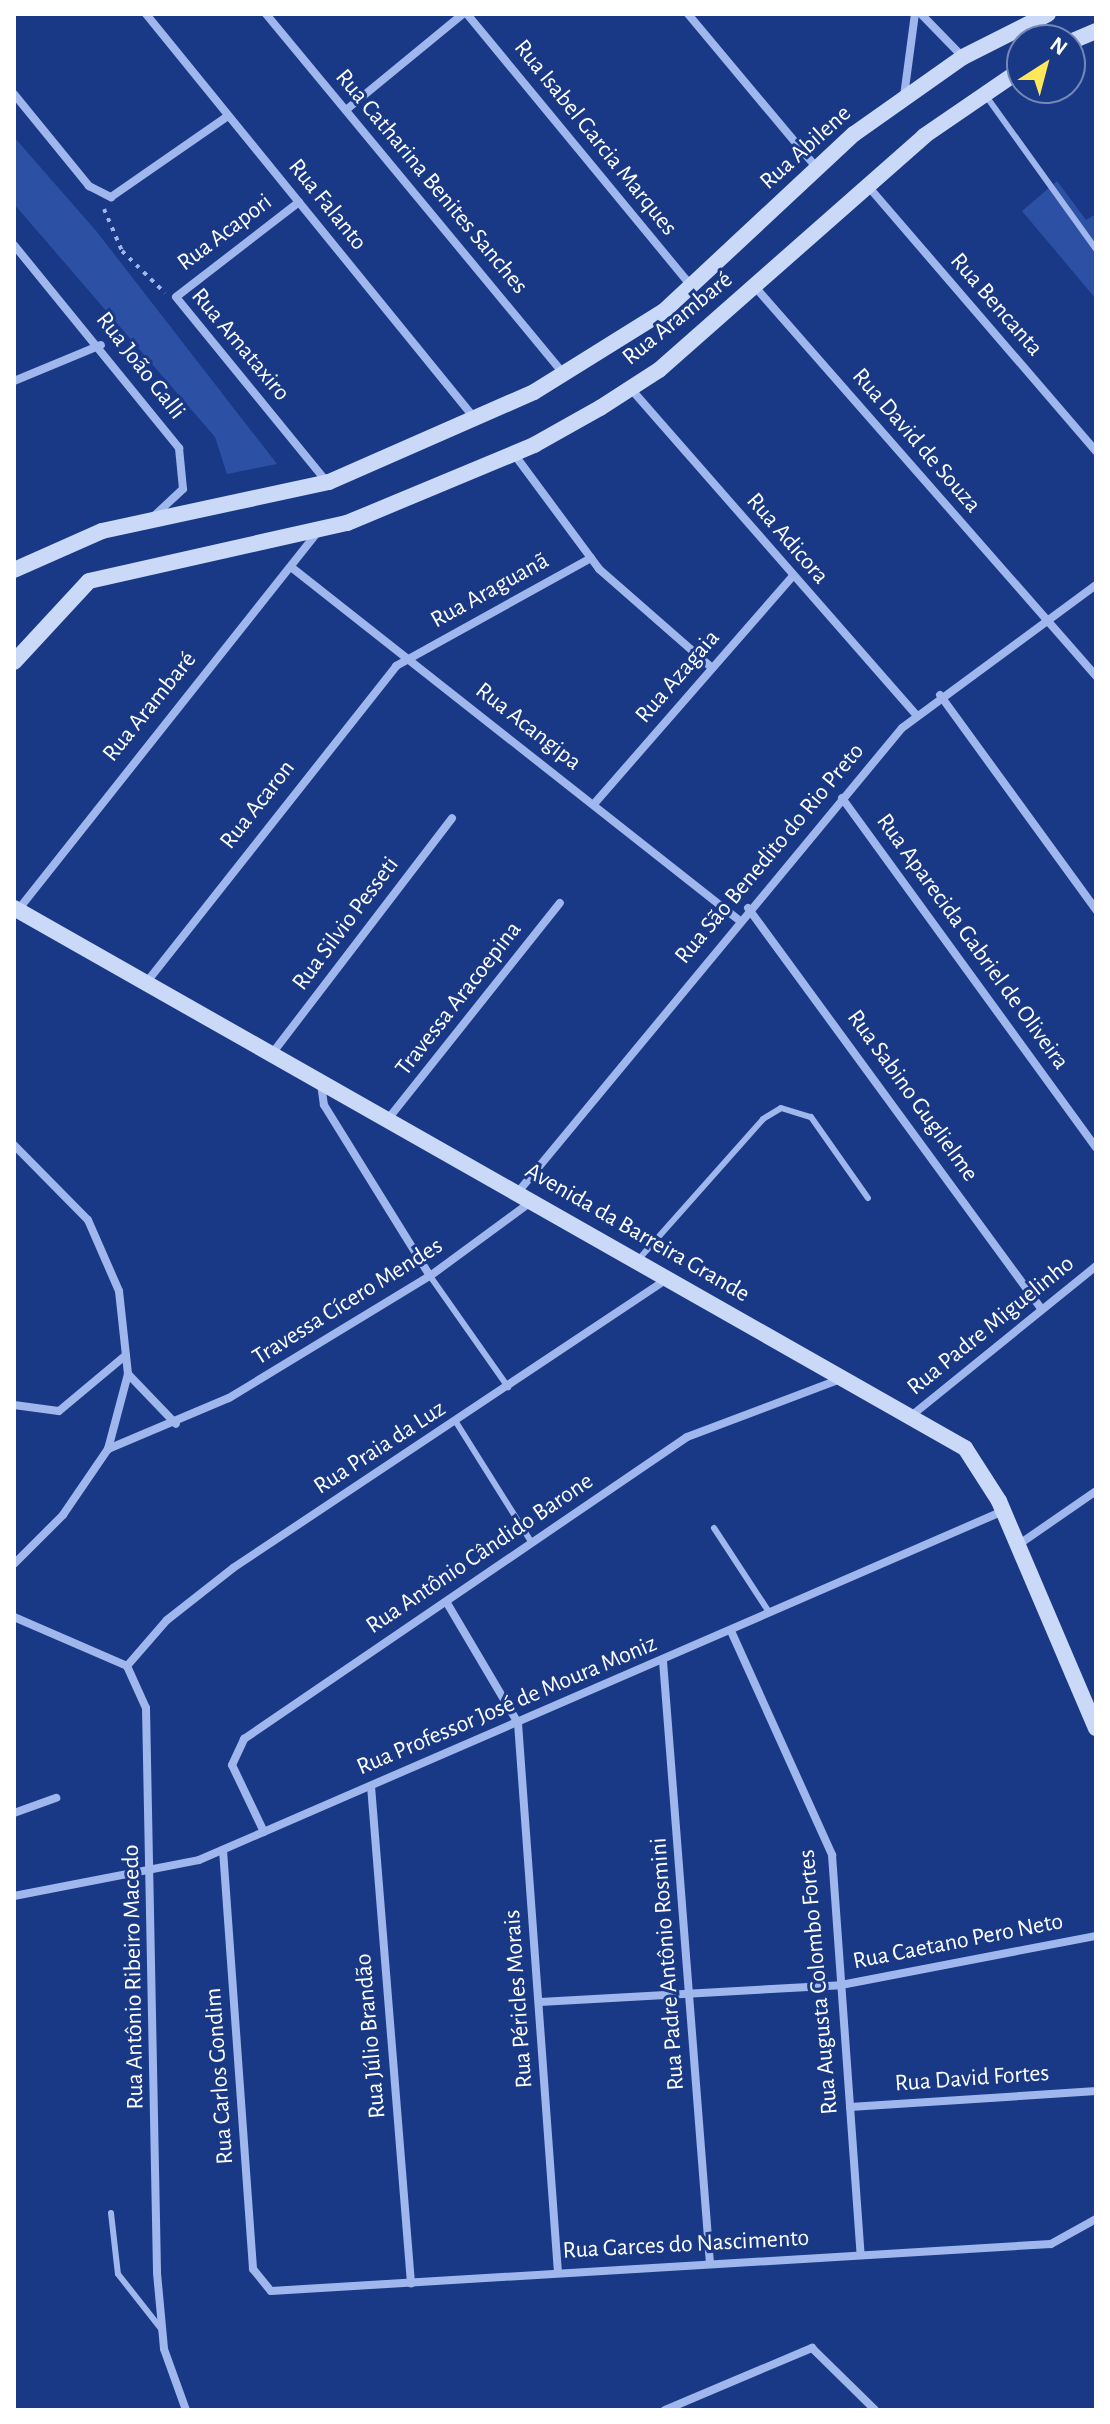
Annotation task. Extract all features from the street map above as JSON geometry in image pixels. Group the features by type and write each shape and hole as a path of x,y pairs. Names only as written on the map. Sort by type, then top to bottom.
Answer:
{"main road":[{"path":"963,57 1048,14"},
{"name":"Rua Abilene","path":"692,288 816,167 963,57"},
{"name":"Rua Arambaré","path":"14,662 73,593 111,572 318,532 513,453 631,388 756,288 866,185 1006,79"},
{"name":"Rua Arambaré","path":"14,570 153,517 328,483 477,420 564,375 692,288"},
{"name":"Avenida da Barreira Grande","path":"16,909 965,1448 1003,1511 1096,1728"}],"street":[{"name":"Rua Falanto","path":"146,14 477,420"},
{"name":"Rua Catharina Benites Sanches","path":"266,14 564,375"},
{"path":"346,110 465,14"},
{"name":"Rua Isabel Garcia Marques","path":"465,14 692,288"},
{"path":"688,14 816,167"},
{"path":"918,14 963,57"},
{"path":"903,99 918,14"},
{"path":"14,94 101,195 121,195 228,116"},
{"name":"Rua Bencanta","path":"866,185 1096,451"},
{"name":"Rua Acapori","path":"176,297 299,202"},
{"name":"Rua João Galli","path":"14,245 101,345 186,464 183,489 153,517"},
{"name":"Rua David de Souza","path":"756,288 1050,618 1096,676"},
{"name":"Rua Amataxiro","path":"176,297 328,483"},
{"path":"14,381 101,345"},
{"name":"Rua Adicora","path":"631,388 916,714"},
{"path":"513,453 591,558 659,628 712,668"},
{"name":"Rua Arambaré","path":"16,909 318,532"},
{"name":"Rua Araguanã","path":"408,659 591,558"},
{"name":"Rua Acangipa","path":"291,567 739,920"},
{"name":"Rua Azagaia","path":"594,804 793,576"},
{"name":"Rua São Benedito do Rio Preto","path":"525,1196 748,908 916,714 1096,585"},
{"name":"Rua Acaron","path":"146,983 387,675 408,659"},
{"path":"940,695 1096,910"},
{"name":"Rua Aparecida Gabriel de Oliveira","path":"842,798 1096,1148"},
{"name":"Rua Silvio Pesseti","path":"271,1055 452,818"},
{"name":"Travessa Aracoepina","path":"388,1119 560,903"},
{"name":"Rua Sabino Guglielme","path":"748,908 1042,1309"},
{"path":"321,1084 324,1105 430,1276"},
{"path":"14,1145 88,1220 119,1291 128,1374 108,1449 63,1515 14,1564"},
{"name":"Travessa Cícero Mendes","path":"108,1449 136,1432 176,1424 430,1276 525,1196"},
{"name":"Rua Padre Miguelinho","path":"911,1416 1096,1266"},
{"name":"Rua Praia da Luz","path":"127,1666 167,1620 233,1568 669,1278"},
{"path":"14,1405 59,1411 126,1355"},
{"path":"128,1374 176,1424"},
{"name":"Rua Antônio Cândido Barone","path":"264,1832 232,1765 233,1750 711,1423 844,1378"},
{"path":"1018,1545 1096,1491"},
{"name":"Rua Professor José de Moura Moniz","path":"14,1896 152,1874 223,1850 1003,1511"},
{"path":"447,1603 518,1723"},
{"path":"14,1617 127,1666"},
{"name":"Rua Augusta Colombo Fortes","path":"731,1631 826,1833 861,2255"},
{"name":"Rua Padre Antônio Rosmini","path":"663,1661 710,2263"},
{"name":"Rua Antônio Ribeiro Macedo","path":"127,1666 140,1689 151,1747 162,2330 186,2410"},
{"name":"Rua Péricles Morais","path":"518,1723 558,2273"},
{"name":"Rua Júlio Brandão","path":"371,1786 411,2283"},
{"path":"14,1813 56,1798"},
{"name":"Rua Carlos Gondim","path":"223,1850 253,2269 271,2291"},
{"name":"Rua Caetano Pero Neto","path":"540,2002 841,1985 1096,1936"},
{"name":"Rua David Fortes","path":"850,2107 1096,2091"},
{"name":"Rua Garces do Nascimento","path":"271,2291 1051,2244 1096,2219"},
{"path":"665,2410 801,2348 826,2355 875,2410"}],"lane":[{"path":"984,93 1096,249"},
{"path":"638,1260 763,1119 781,1108 811,1117 868,1198"},
{"path":"430,1276 508,1387"},
{"path":"456,1422 532,1543"},
{"path":"714,1528 769,1612"},
{"path":"111,2213 118,2274 162,2330"}],"path":[{"name":"Rua Amataxiro","path":"101,195 122,251 141,275 176,297"}],"shaded area":[{"path":"14,137 97,232 277,464 227,474 215,437 14,204"},
{"path":"1057,181 1086,220 1096,214 1096,299 1022,211"}]}
